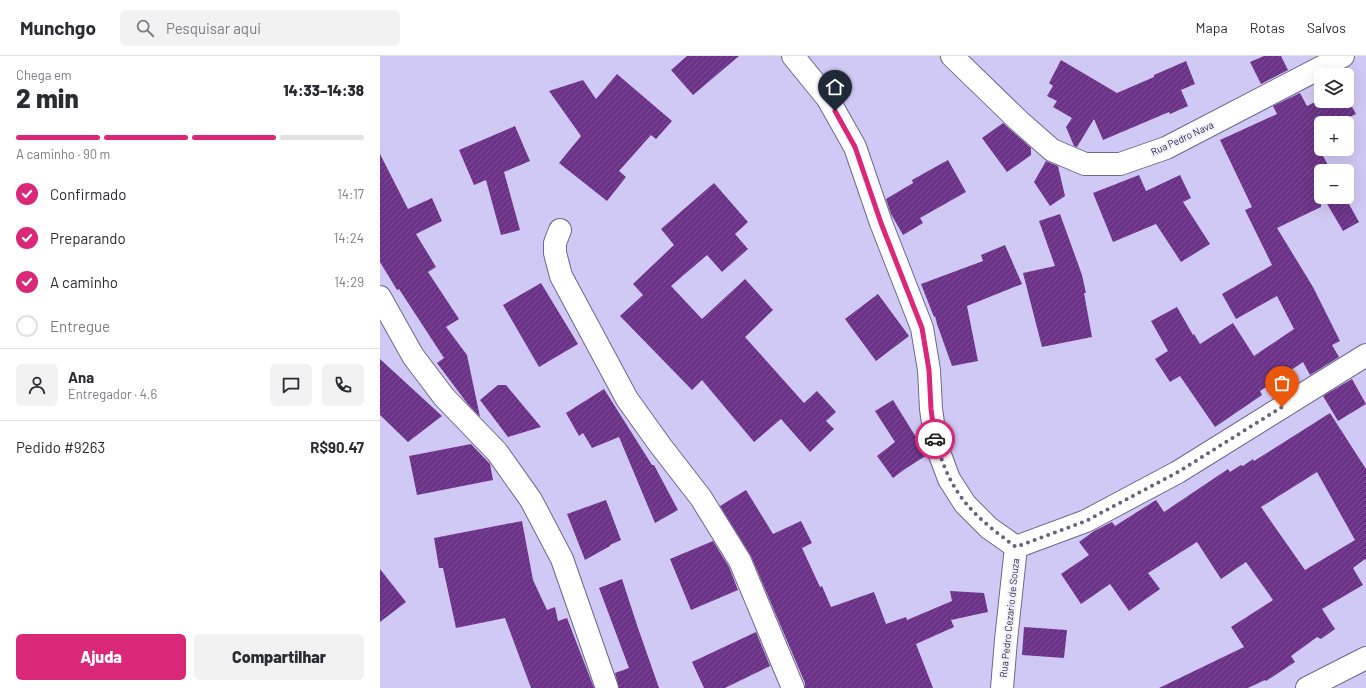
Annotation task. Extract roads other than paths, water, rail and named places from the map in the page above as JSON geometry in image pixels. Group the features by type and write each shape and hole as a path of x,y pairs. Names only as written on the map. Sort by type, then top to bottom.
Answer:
{"street":[{"path":"793,56 828,98 855,147 881,223 922,328 929,370 931,409 936,444 949,479 965,504 989,528 1016,547 1086,521 1178,472 1366,355"},
{"name":"Rua Pedro Nava","path":"952,56 1019,121 1052,150 1085,164 1120,164 1166,148 1343,56"},
{"path":"560,230 555,243 555,253 561,276 627,399 701,498 740,561 793,688"},
{"path":"380,297 413,356 444,396 497,452 531,500 562,559 607,688"},
{"name":"Rua Pedro Cezario de Souza","path":"1002,688 1016,547"},
{"path":"1307,688 1366,658"}]}
